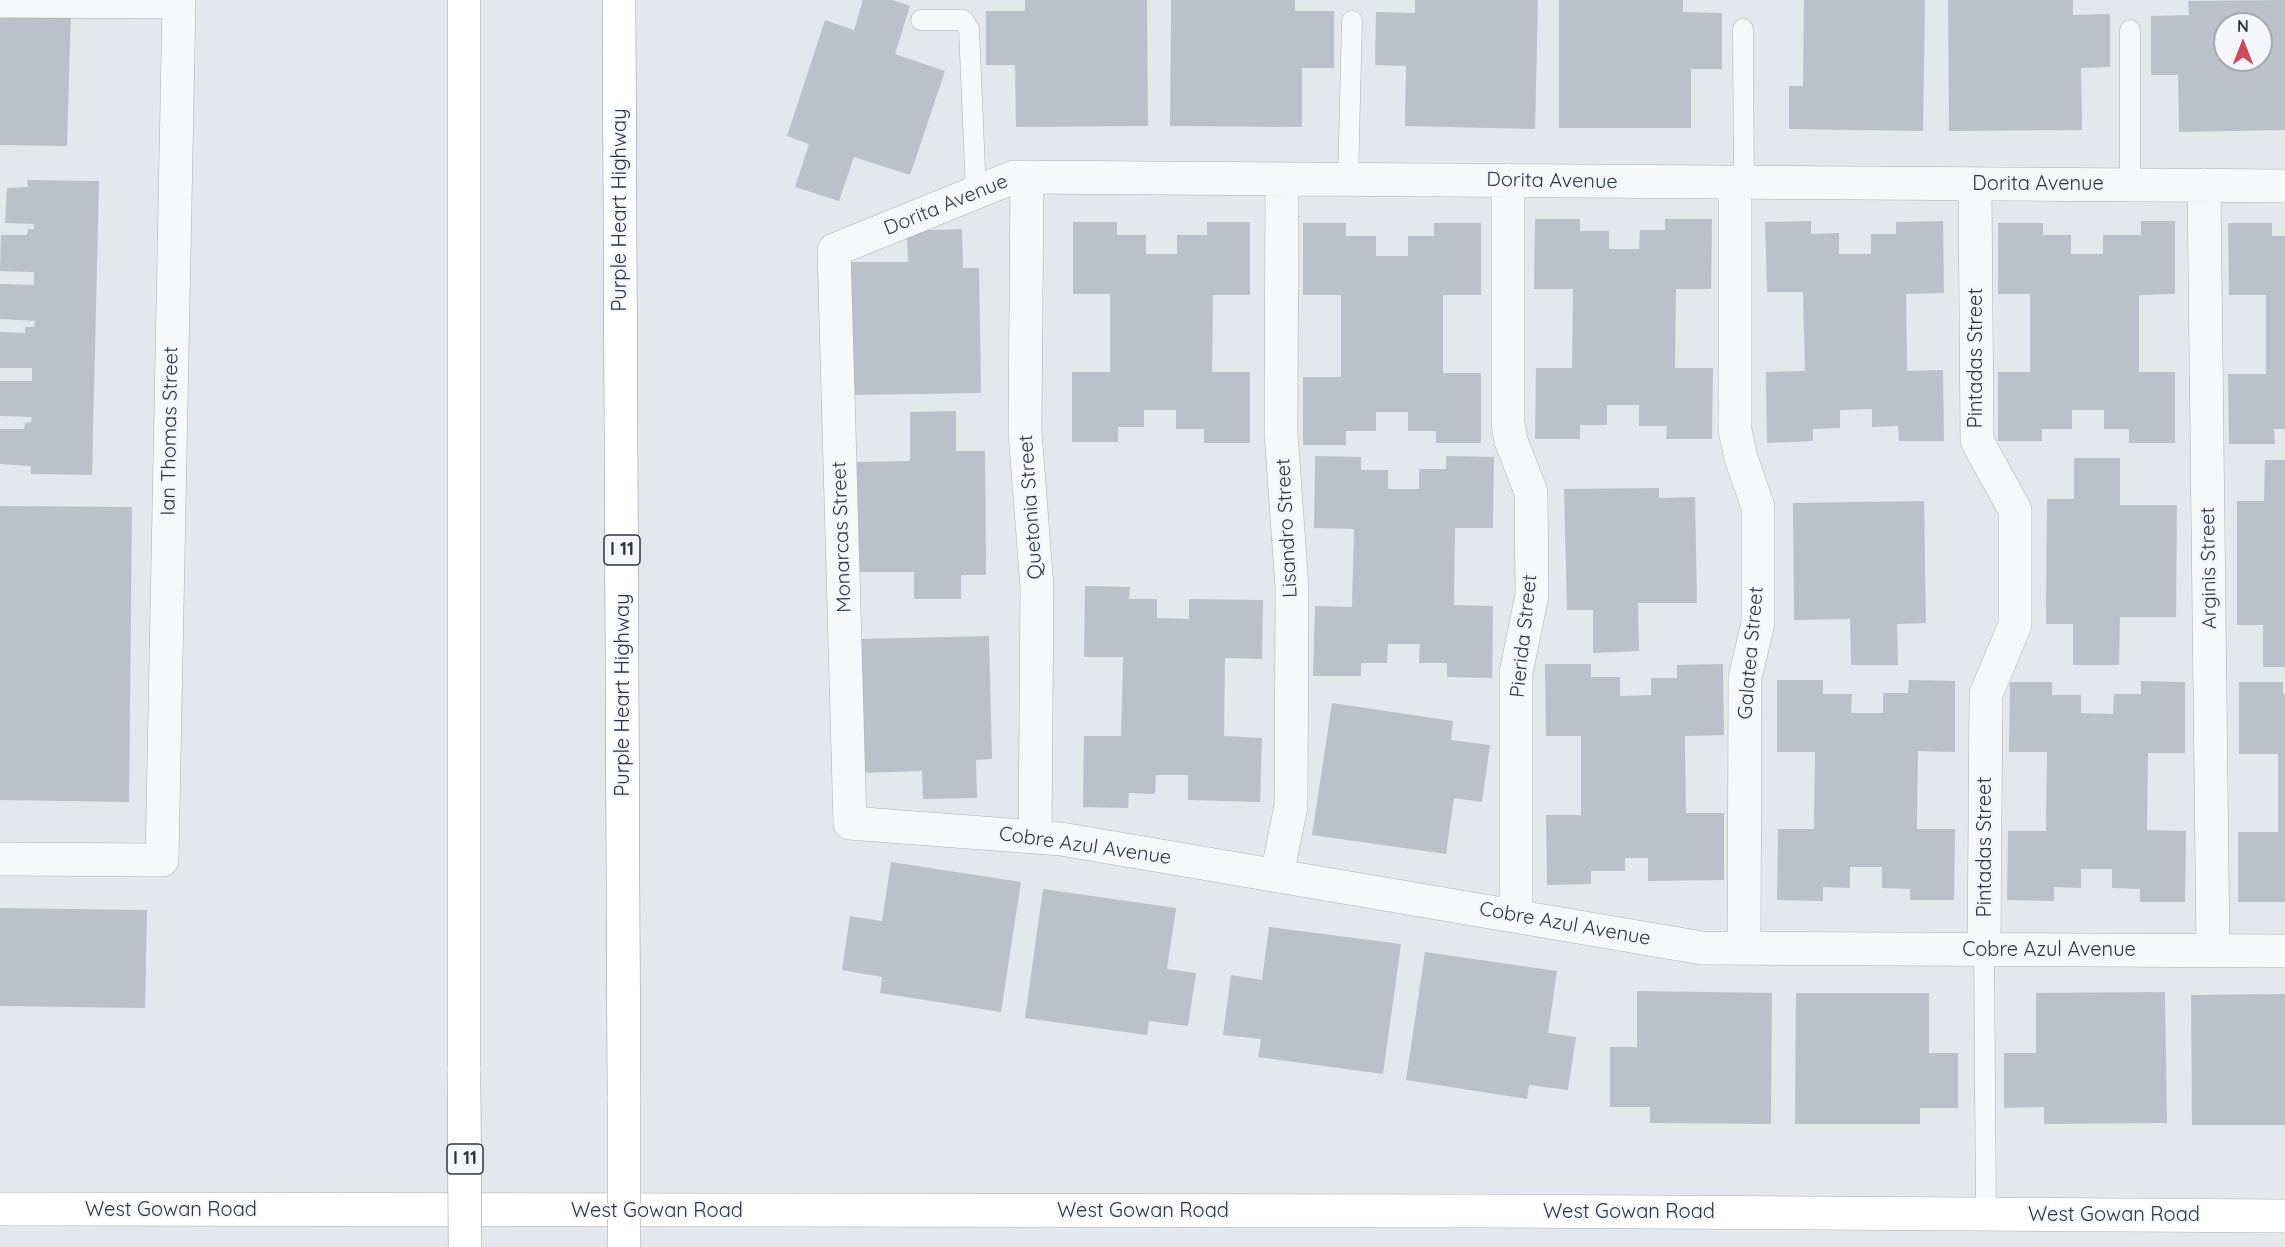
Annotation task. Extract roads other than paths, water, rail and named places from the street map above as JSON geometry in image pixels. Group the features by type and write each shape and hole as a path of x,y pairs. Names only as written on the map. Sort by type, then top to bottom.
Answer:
{"main road":[{"name":"I 11","path":"464,0 465,1247"},
{"name":"Purple Heart Highway","path":"619,0 624,1247"},
{"name":"West Gowan Road","path":"0,1209 2285,1216"}],"street":[{"name":"Ian Thomas Street","path":"0,1 179,2 162,860 0,859"},
{"name":"Dorita Avenue","path":"834,250 1014,177 2285,186"},
{"name":"Quetonia Street","path":"1028,177 1025,432 1037,588 1035,837"},
{"name":"Lisandro Street","path":"1277,875 1290,806 1292,599 1281,433 1282,179"},
{"name":"Pierida Street","path":"1508,180 1508,423 1511,441 1531,492 1532,595 1516,673 1516,916"},
{"name":"Galatea Street","path":"1739,182 1735,430 1741,458 1758,507 1758,623 1745,678 1744,948"},
{"name":"Pintadas Street","path":"1975,183 1977,441 2014,510 2015,522 2015,625 1986,694 1984,950"},
{"name":"Arginis Street","path":"2204,185 2213,951"},
{"name":"Monarcas Street","path":"834,250 850,823"},
{"name":"Cobre Azul Avenue","path":"850,823 1061,839 1702,948 2285,951"}],"lane":[{"path":"921,20 963,20 969,29 976,193"},
{"path":"1348,179 1352,21"},
{"path":"1739,182 1743,29"},
{"path":"2130,30 2130,185"},
{"path":"1984,950 1986,1214"}]}
